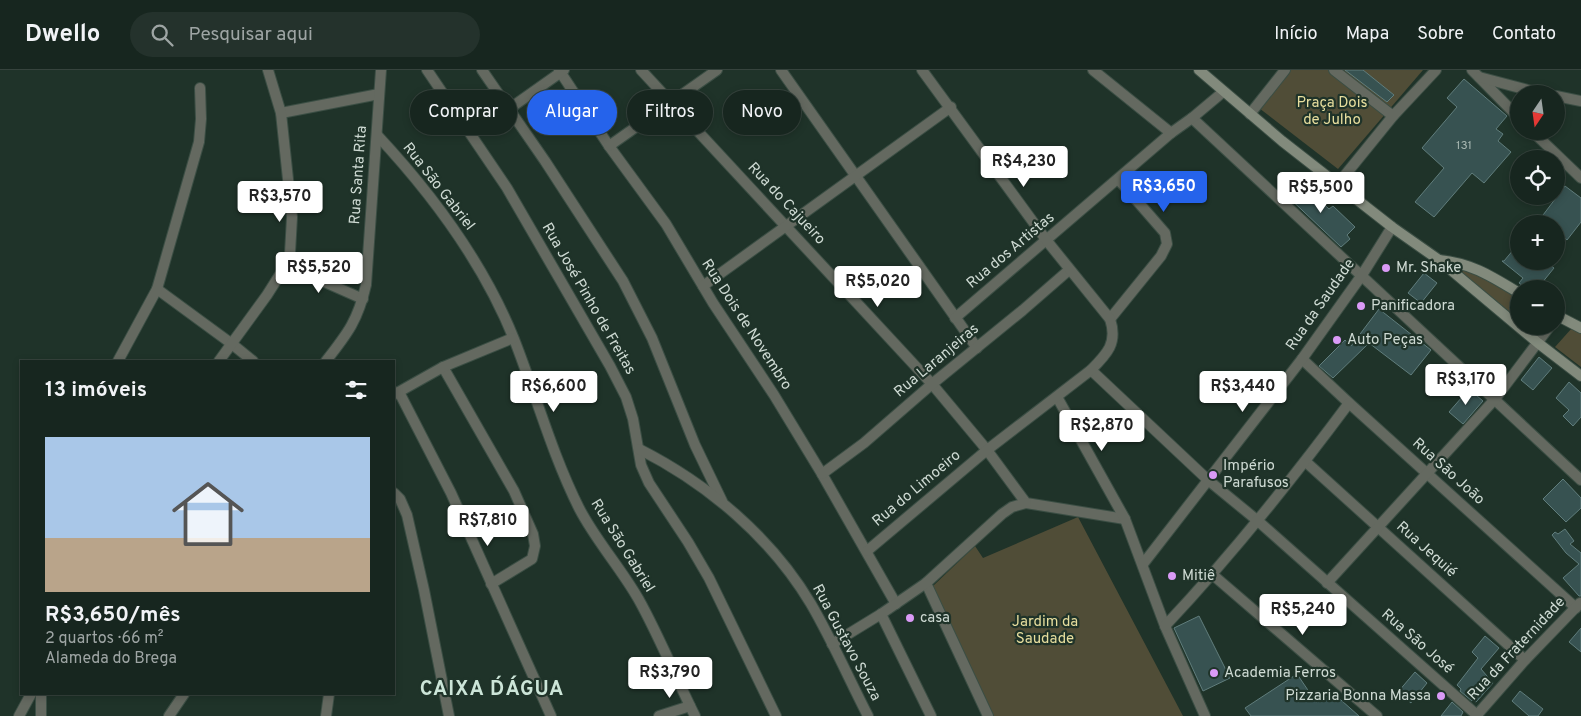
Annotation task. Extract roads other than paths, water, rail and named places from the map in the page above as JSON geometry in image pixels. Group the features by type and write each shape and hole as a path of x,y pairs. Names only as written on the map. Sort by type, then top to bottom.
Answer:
{"street":[{"path":"220,360 286,266 292,238 292,218 280,113 268,70"},
{"name":"Rua Santa Rita","path":"327,360 346,336 356,318 366,278 381,70"},
{"name":"Rua José Pinho de Freitas","path":"426,70 507,188 610,366 626,397 633,419 642,465 649,483 709,578 776,716"},
{"path":"482,70 495,90"},
{"name":"Rua do Cajueiro","path":"641,70 660,90"},
{"path":"688,90 716,70"},
{"path":"782,70 977,348"},
{"path":"922,70 1069,270 1110,319 1113,328 1111,345 1106,356 1057,397 987,450"},
{"path":"1092,70 1171,133"},
{"path":"1199,70 1223,92 1337,185 1439,260 1538,343 1581,376"},
{"path":"1250,114 1285,70"},
{"path":"1334,70 1393,116"},
{"path":"1337,185 1393,116 1436,70"},
{"path":"517,103 561,71"},
{"name":"Rua Dois de Novembro","path":"561,71 609,146 666,224 702,286 774,395 867,551 896,604"},
{"path":"1475,73 1512,85"},
{"path":"1475,73 1510,109"},
{"path":"119,360 157,288 198,142 201,119 200,88"},
{"name":"Rua dos Artistas","path":"955,318 1171,133 1223,92"},
{"path":"280,113 379,94"},
{"path":"1565,98 1581,101"},
{"path":"702,286 951,107"},
{"path":"1192,118 1581,480"},
{"path":"517,122 545,161 623,281 652,338 695,445 722,501"},
{"path":"609,146 627,133"},
{"name":"Rua São Gabriel","path":"377,135 406,166 438,208 468,250 494,296 513,338 552,444 580,509 596,539 638,599 695,716"},
{"name":"Rua do Cajueiro","path":"701,135 932,384 987,450 1026,503"},
{"path":"1541,140 1581,178"},
{"path":"1110,319 1161,256 1167,244 1164,233 1118,179"},
{"name":"Rua da Saudade","path":"1143,564 1302,359 1362,275 1392,227"},
{"path":"1439,260 1455,262 1481,270 1510,288"},
{"path":"286,266 362,299"},
{"name":"Rua Laranjeiras","path":"822,474 864,443 1069,270"},
{"path":"157,288 252,360"},
{"path":"1565,320 1581,328"},
{"path":"1327,583 1495,399 1544,335"},
{"path":"513,338 443,367 396,393 451,493 551,716"},
{"name":"Rua São João","path":"1302,359 1348,403 1578,605"},
{"path":"443,367 514,491 533,534 535,546 532,559 491,584"},
{"name":"Rua São José","path":"1091,370 1208,480 1258,521 1477,716"},
{"path":"1057,397 1125,519 1165,626 1205,716"},
{"path":"1165,626 1213,575 1258,521 1306,462 1348,403"},
{"name":"Rua Gustavo Souza","path":"639,449 685,475 722,501 758,536 785,567 811,604 868,716"},
{"name":"Rua do Limoeiro","path":"867,551 987,450"},
{"name":"Rua Jequié","path":"1306,462 1525,660"},
{"path":"395,493 400,499 407,515 449,716"},
{"path":"832,644 881,614 926,583 1012,507 1026,503 1125,519"},
{"path":"1213,575 1377,716"},
{"path":"926,583 988,716"},
{"name":"Rua da Fraternidade","path":"1477,716 1525,660 1578,605"},
{"path":"881,614 931,716"},
{"path":"19,716 30,695"},
{"path":"41,695 41,716"},
{"path":"169,716 183,695"},
{"path":"326,716 329,695"},
{"path":"659,716 690,706"}],"place":[{"name":"Mr. Shake","path":"1386,268"},
{"name":"Panificadora","path":"1361,306"},
{"name":"Auto Peças","path":"1337,340"},
{"name":"Império Parafusos","path":"1213,475"},
{"name":"Mitiê","path":"1172,576"},
{"name":"casa","path":"910,618"},
{"name":"Academia Ferros","path":"1214,673"},
{"name":"Pizzaria Bonna Massa","path":"1441,696"}],"district":[{"name":"CAIXA D´ÁGUA","path":"492,690"}],"park label":[{"name":"Praça Dois de Julho","path":"1332,112"},
{"name":"Jardim da Saudade","path":"1045,630"}]}
